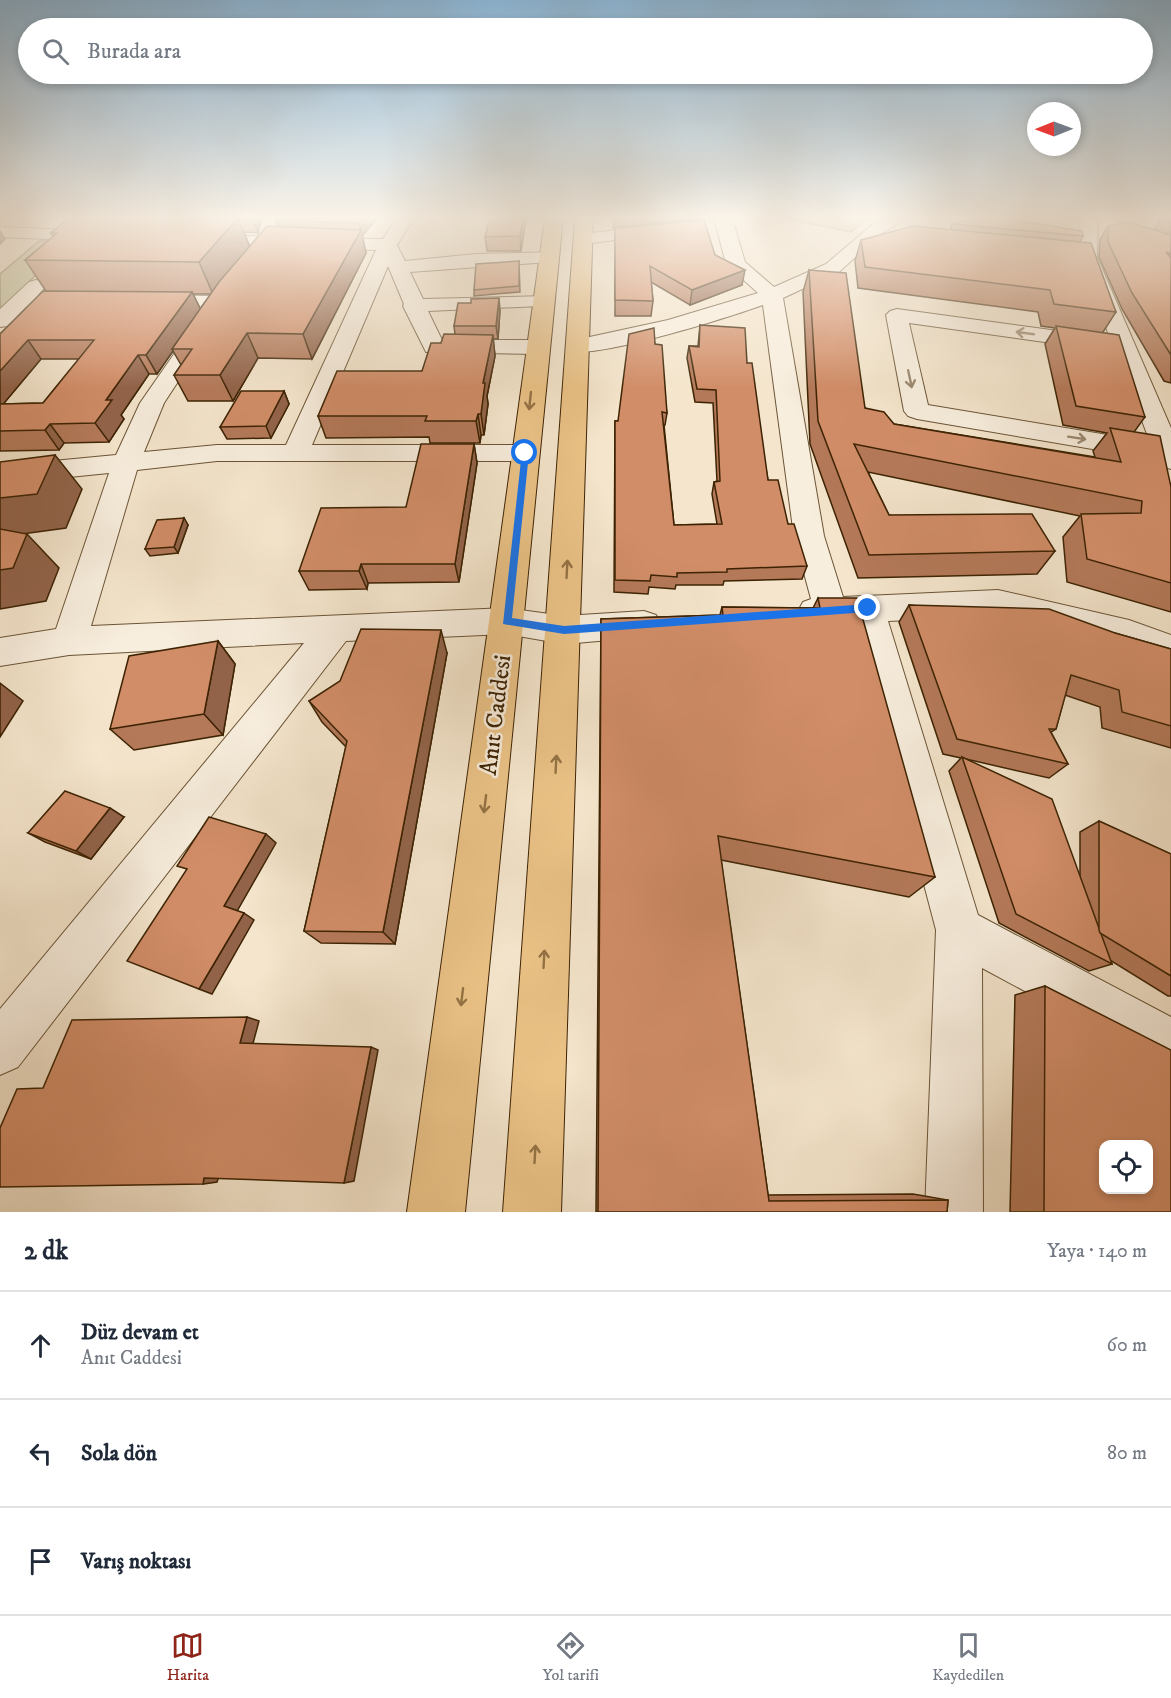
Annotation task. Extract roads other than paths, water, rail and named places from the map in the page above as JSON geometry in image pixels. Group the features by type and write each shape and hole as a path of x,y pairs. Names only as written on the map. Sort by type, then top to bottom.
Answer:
{"main road":[{"name":"Anıt Caddesi","path":"436,1212 507,621 546,275"},
{"path":"532,1212 579,346 576,275"}],"street":[{"path":"0,321 47,275"},
{"path":"295,453 375,275"},
{"path":"400,275 434,347 536,347"},
{"path":"748,275 772,295 809,536 849,609 959,930 954,1212"},
{"path":"579,346 661,331 747,306 820,275"},
{"path":"1095,275 1125,347 1161,406 1169,456 917,411 897,315 1125,347"},
{"path":"21,301 115,301 227,293 152,403 126,462 69,641"},
{"path":"413,306 541,300"},
{"path":"0,476 217,453 525,453"},
{"path":"784,613 999,603 1129,634 1171,649"},
{"path":"0,652 69,641 337,628 507,621 564,630 680,621"},
{"path":"0,1049 337,628"},
{"path":"959,930 1171,1045"}]}
